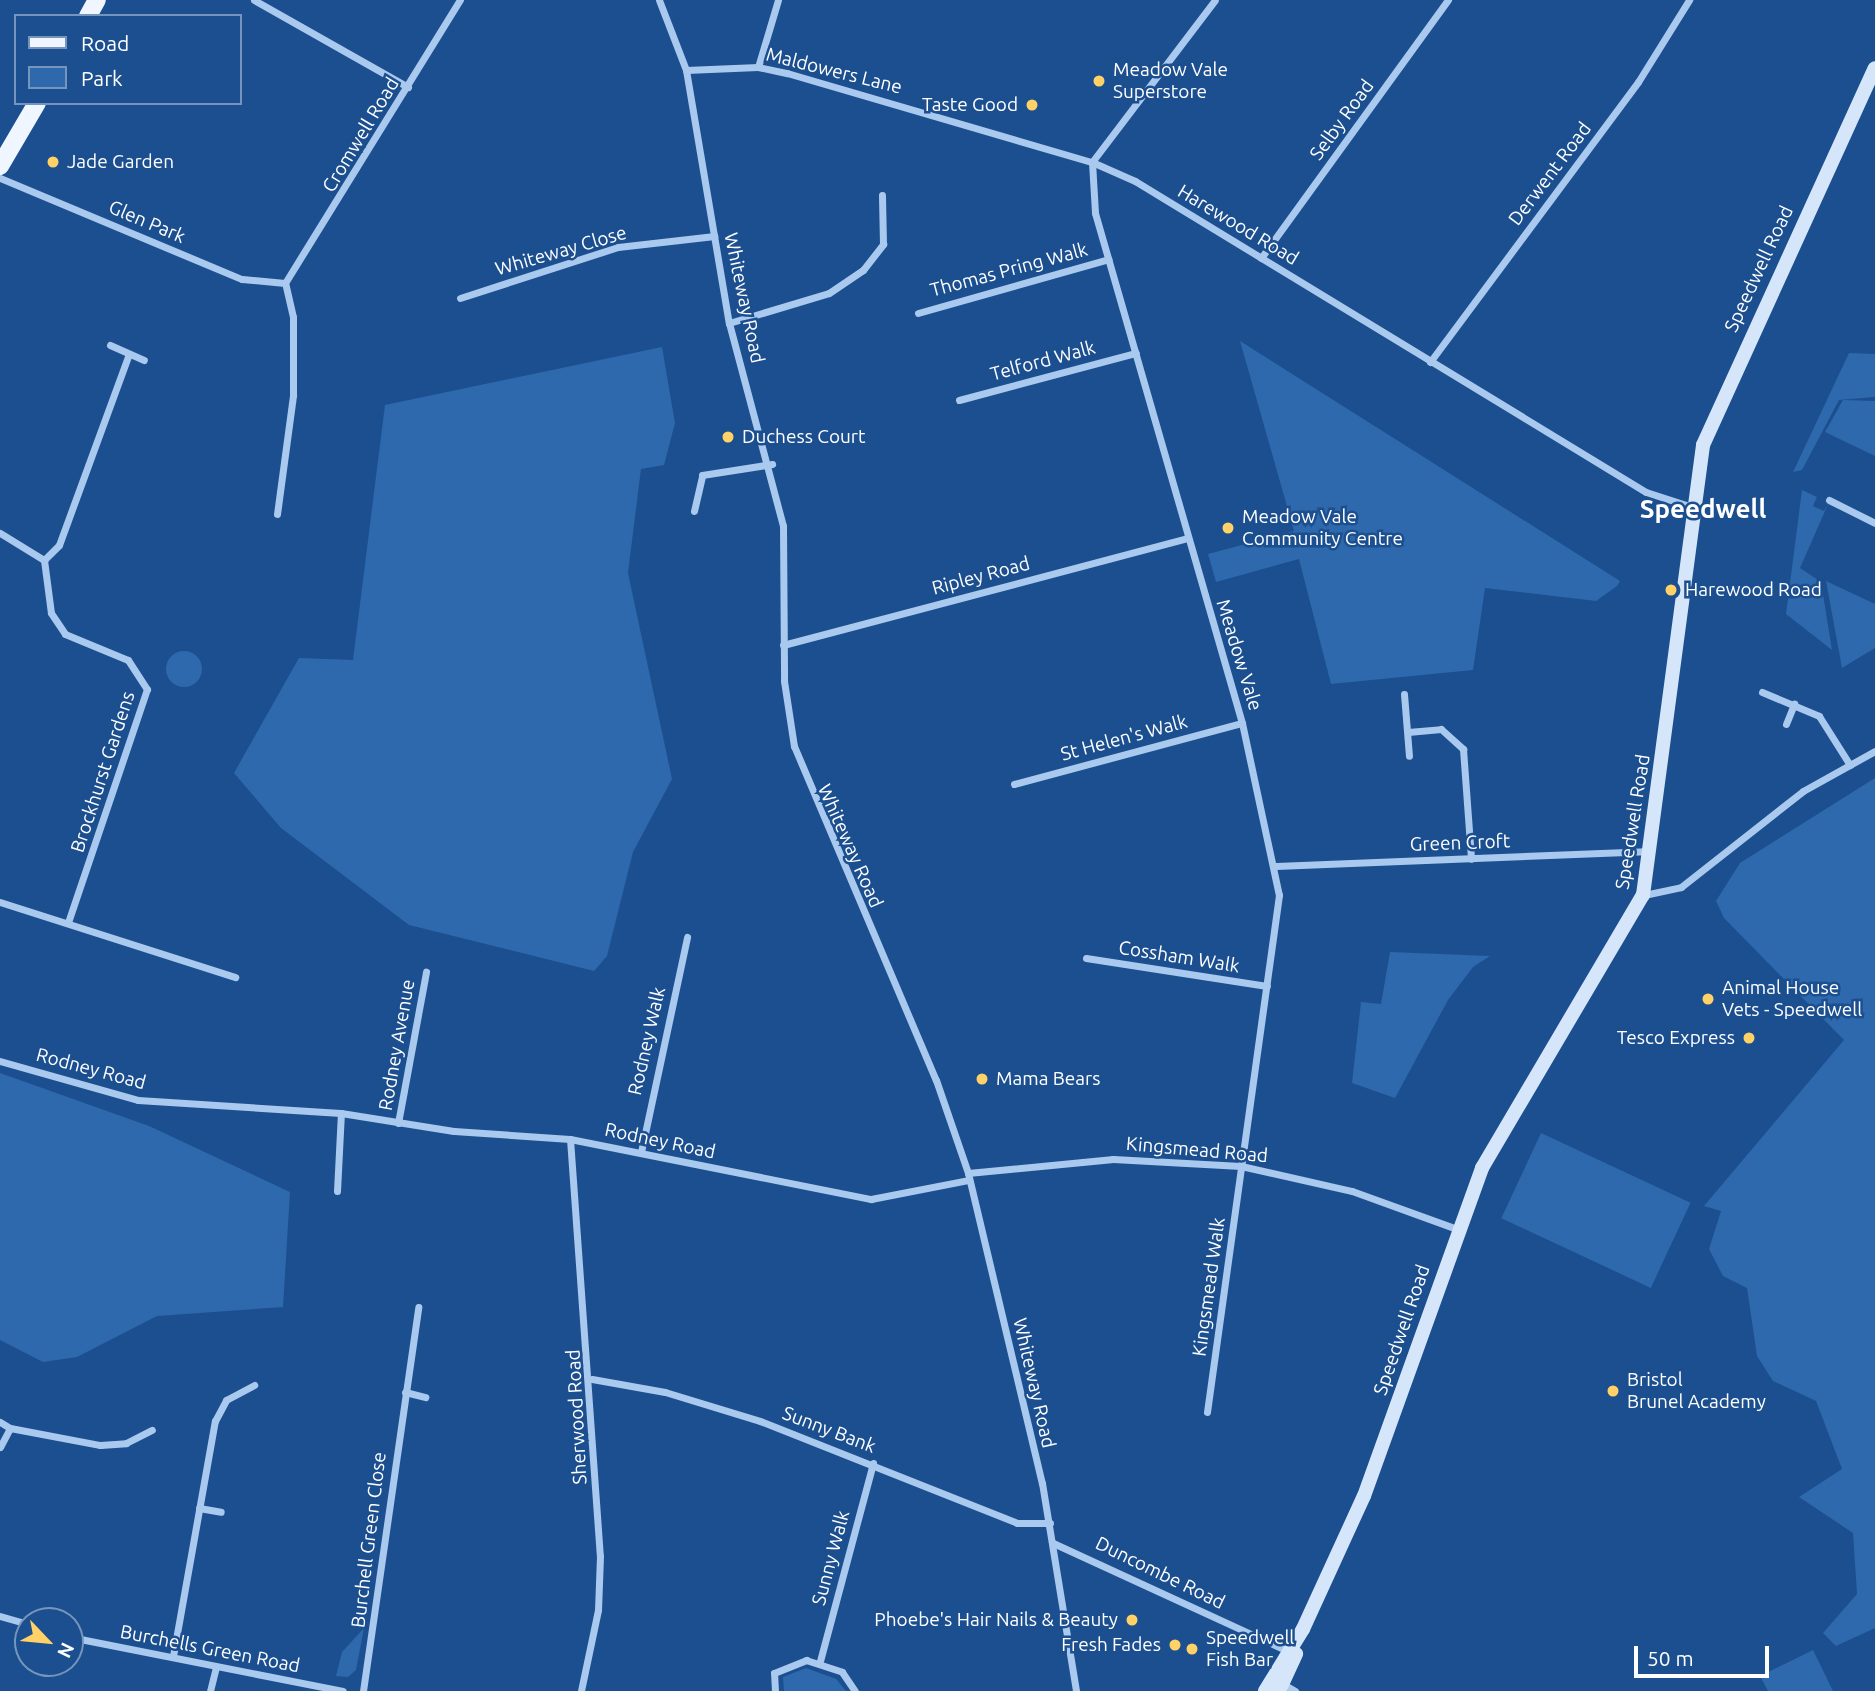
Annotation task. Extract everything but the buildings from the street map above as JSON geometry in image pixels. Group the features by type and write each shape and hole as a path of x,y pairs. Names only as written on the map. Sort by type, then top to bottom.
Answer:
{"main road":[{"path":"0,166 36,105"}],"street":[{"path":"254,0 408,87"},
{"name":"Cromwell Road","path":"285,283 460,0"},
{"name":"Whiteway Road","path":"659,0 686,70 729,323 772,464 783,526 783,645 787,716 805,782 936,1080 968,1176 1050,1523 1076,1691"},
{"path":"758,67 778,0"},
{"path":"1092,162 1215,0"},
{"name":"Selby Road","path":"1261,258 1448,0"},
{"name":"Derwent Road","path":"1430,362 1638,82 1689,0"},
{"name":"Maldowers Lane","path":"686,70 758,67 1092,162"},
{"name":"Speedwell Road","path":"1265,1691 1303,1629 1364,1496 1457,1229 1514,1107 1643,895 1646,850 1672,710 1692,507 1703,446 1726,386 1875,68"},
{"name":"Harewood Road","path":"1092,162 1261,258 1646,492 1692,507"},
{"name":"Meadow Vale","path":"1092,162 1095,213 1242,723 1276,866 1279,895 1241,1167"},
{"name":"Glen Park","path":"0,178 242,279 285,283"},
{"path":"729,323 829,293 863,270 883,244 882,195"},
{"name":"Whiteway Close","path":"460,298 618,247 714,236"},
{"name":"Thomas Pring Walk","path":"918,313 1110,259"},
{"path":"277,514 293,395 293,317 285,283"},
{"path":"110,345 144,360"},
{"name":"Telford Walk","path":"959,400 1136,353"},
{"path":"0,533 44,561 59,545 129,354"},
{"path":"694,511 702,475 772,464"},
{"path":"1829,500 1875,523"},
{"name":"Ripley Road","path":"783,645 1187,538"},
{"name":"Brockhurst Gardens","path":"44,561 57,624 79,641 128,660 147,689 69,920"},
{"path":"1762,692 1794,704 1823,720 1850,765"},
{"path":"1404,694 1409,756"},
{"path":"1786,724 1794,704"},
{"name":"St Helen's Walk","path":"1014,784 1242,723"},
{"path":"1408,732 1441,729 1463,749 1471,859"},
{"path":"1643,895 1681,887 1782,807 1875,751"},
{"name":"Green Croft","path":"1276,866 1646,850"},
{"path":"0,902 69,920 235,977"},
{"name":"Rodney Walk","path":"641,1152 687,937"},
{"name":"Cossham Walk","path":"1086,958 1267,986"},
{"name":"Rodney Avenue","path":"398,1123 426,972"},
{"name":"Rodney Road","path":"0,1061 138,1100 341,1113 398,1123 570,1139 871,1199 968,1176"},
{"path":"337,1191 341,1113"},
{"name":"Sherwood Road","path":"570,1139 592,1379 600,1556 598,1610 582,1691"},
{"name":"Kingsmead Road","path":"968,1176 1113,1159 1241,1167 1352,1191 1457,1229"},
{"name":"Kingsmead Walk","path":"1207,1412 1241,1167"},
{"name":"Burchell Green Close","path":"363,1691 418,1307"},
{"name":"Sunny Bank","path":"592,1379 677,1395 873,1463 1017,1523 1050,1523"},
{"path":"173,1656 215,1421 226,1400 254,1385"},
{"path":"405,1392 425,1397"},
{"path":"0,1422 10,1428 100,1445 126,1443 152,1430"},
{"path":"0,1447 10,1428"},
{"name":"Sunny Walk","path":"820,1661 873,1463"},
{"path":"199,1508 221,1512"},
{"name":"Duncombe Road","path":"1053,1543 1290,1652"},
{"name":"Speedwell Road","path":"1286,1689 1303,1629"},
{"name":"Burchells Green Road","path":"84,1640 343,1691"},
{"path":"775,1691 774,1673 783,1664 820,1661 842,1672 855,1691"},
{"path":"211,1691 216,1667"}],"green space":[{"path":"1240,341 1620,581 1617,586 1596,601 1485,588 1473,670 1331,684 1299,559 1216,582 1208,554 1294,531"},
{"path":"662,347 675,423 664,465 641,469 628,573 672,779 633,852 607,956 594,971 409,925 281,828 234,773 299,658 353,660 385,405"},
{"path":"1849,353 1875,354 1875,397 1839,400 1802,470 1793,472"},
{"path":"1843,400 1875,401 1875,456 1825,432"},
{"path":"1802,490 1817,497 1813,506 1824,511 1829,502 1800,568 1821,582 1832,650 1786,614"},
{"path":"1826,581 1875,604 1875,648 1842,668"},
{"path":"184,651 197,656 202,669 197,682 184,687 171,682 166,669 171,656"},
{"path":"1875,778 1875,1628 1836,1646 1823,1633 1857,1594 1853,1533 1799,1497 1842,1469 1816,1401 1773,1381 1757,1356 1747,1288 1723,1276 1709,1249 1721,1211 1704,1206 1844,1040 1724,918 1716,901 1740,863"},
{"path":"1390,952 1490,956 1473,967 1448,1000 1395,1098 1352,1083 1361,1002 1381,1004"},
{"path":"0,1073 149,1126 290,1192 283,1307 157,1316 77,1357 43,1362 0,1340"},
{"path":"1541,1133 1691,1203 1651,1288 1501,1218"},
{"path":"364,1628 356,1670 348,1677 336,1676 342,1652"},
{"path":"1813,1650 1833,1691 1768,1691 1760,1676"},
{"path":"806,1668 836,1679 846,1691 784,1691 783,1677"}],"place":[{"name":"Meadow Vale Superstore","path":"1099,81"},
{"name":"Taste Good","path":"1032,105"},
{"name":"Jade Garden","path":"53,162"},
{"name":"Duchess Court","path":"728,437"},
{"name":"Meadow Vale Community Centre","path":"1228,528"},
{"name":"Harewood Road","path":"1671,590"},
{"name":"Animal House Vets - Speedwell","path":"1708,999"},
{"name":"Tesco Express","path":"1749,1038"},
{"name":"Mama Bears","path":"982,1079"},
{"name":"Bristol Brunel Academy","path":"1613,1391"},
{"name":"Phoebe's Hair Nails & Beauty","path":"1132,1620"},
{"name":"Fresh Fades","path":"1175,1645"},
{"name":"Speedwell Fish Bar","path":"1192,1649"}],"district":[{"name":"Speedwell","path":"1703,509"}]}
